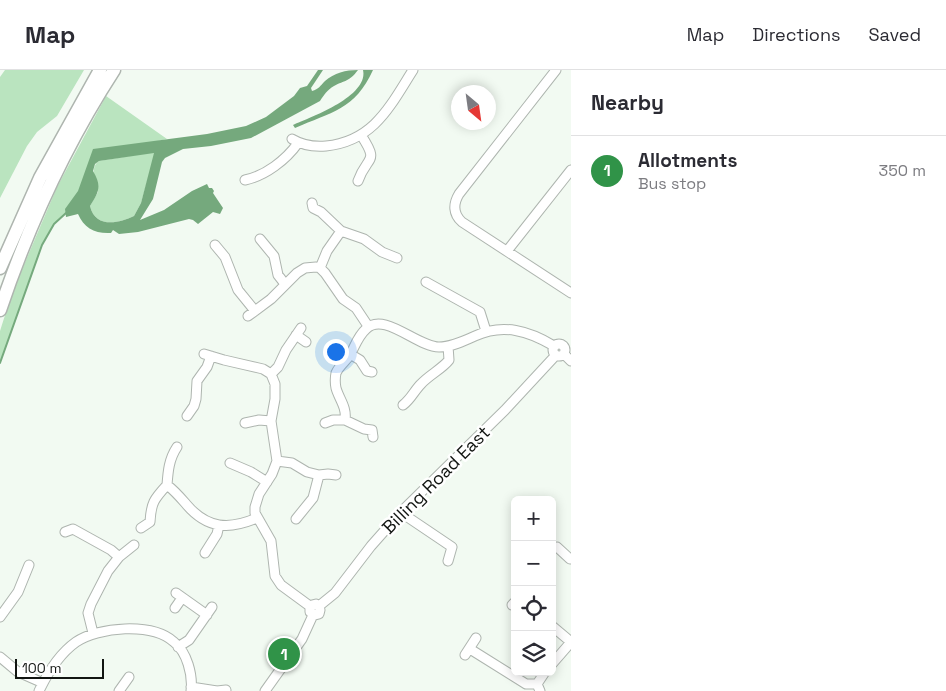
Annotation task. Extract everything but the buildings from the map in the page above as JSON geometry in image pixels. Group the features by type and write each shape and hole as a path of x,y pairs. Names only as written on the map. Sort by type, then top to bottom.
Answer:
{"highway":[{"path":"0,310 26,241 51,184 62,149 100,70"},
{"path":"0,268 40,178 62,149 114,70"}],"street":[{"path":"245,181 256,178 287,157 295,141 320,146 336,145 362,135 374,126 382,116 413,70"},
{"path":"556,70 456,199 454,206 457,218 571,293"},
{"path":"357,174 368,164 372,155 362,135"},
{"path":"507,251 571,170"},
{"path":"312,203 312,208 321,212 341,231 364,239 382,252 397,258"},
{"path":"320,268 327,251 341,231"},
{"path":"266,242 274,256 278,275 284,284"},
{"path":"215,251 225,257 238,290 252,314 284,284 305,268 320,268"},
{"path":"320,268 342,299 356,308 368,326"},
{"path":"430,287 480,312 486,331"},
{"path":"345,420 345,409 335,387 335,379 337,371 368,326 383,323 423,343 438,348 486,331 499,329 516,330 562,348 571,361"},
{"path":"271,374 278,367 286,350 299,332 306,342"},
{"path":"415,408 406,403 422,383 449,360 448,346"},
{"name":"Billing Road East","path":"265,691 302,639 314,609 335,593 371,546 402,511 505,410 562,348"},
{"path":"350,354 360,360 367,371 372,372"},
{"path":"187,417 194,406 197,381 207,367 208,355 263,369 271,374 275,384 275,399 271,421 277,461 272,474 256,501 255,513 271,542 275,576 281,585 314,609"},
{"path":"244,423 259,420 271,421"},
{"path":"324,424 333,420 345,420 364,429 372,430 373,437"},
{"path":"141,528 150,522 150,508 154,498 167,485 172,450"},
{"path":"277,461 292,463 307,472 336,476"},
{"path":"230,462 267,482"},
{"path":"296,519 313,498 319,475"},
{"path":"167,485 179,493 187,505 197,514 219,526 238,525 257,518"},
{"path":"402,511 452,547 448,561"},
{"path":"205,554 217,534 219,526"},
{"path":"65,532 73,529 111,550 119,558"},
{"path":"93,633 88,613 99,578 134,545"},
{"path":"564,553 571,546"},
{"path":"0,617 30,576 29,565"},
{"path":"175,608 179,595 210,611 189,640 178,646"},
{"path":"556,629 571,642 556,659"},
{"path":"0,657 41,687 64,651 77,641 93,633 119,630 147,630 174,641 178,646 185,656 190,673 191,689 220,690"},
{"path":"476,638 468,652 526,684 539,688 544,676"}],"shaded area":[{"path":"5,70 84,70 57,116 37,132 27,146 0,198 0,77"},
{"path":"318,70 323,70 311,88 312,91 336,74 358,70 349,79 329,89 320,101 251,138 211,146 183,149 165,158 162,162 153,199 140,220 164,210 192,191 207,184 214,191 213,193 223,208 220,214 213,212 198,224 189,219 138,232 119,234 113,230 111,233 95,231 83,223 78,214 66,217 65,209 78,191 93,149 207,134 246,126 266,117 294,96 300,88 307,86","holes":["154,153 141,203 134,216 128,219 108,222 97,218 90,206 96,197 98,189 98,181 93,171 95,164 99,161"]},
{"path":"363,70 373,70 366,83 350,102 331,113 295,128 293,125 325,111 348,97 362,80"},
{"path":"106,96 167,139 99,154 87,180 67,213 54,224 42,245 0,363 0,331 12,293 57,187"},
{"path":"154,152 141,203 134,216 114,222 102,221 97,218 90,206 98,192 94,175 96,164 99,161"}],"waterway":[{"path":"0,363 42,245 54,224 66,213"}],"place":[{"name":"Allotments","path":"284,654"}]}
